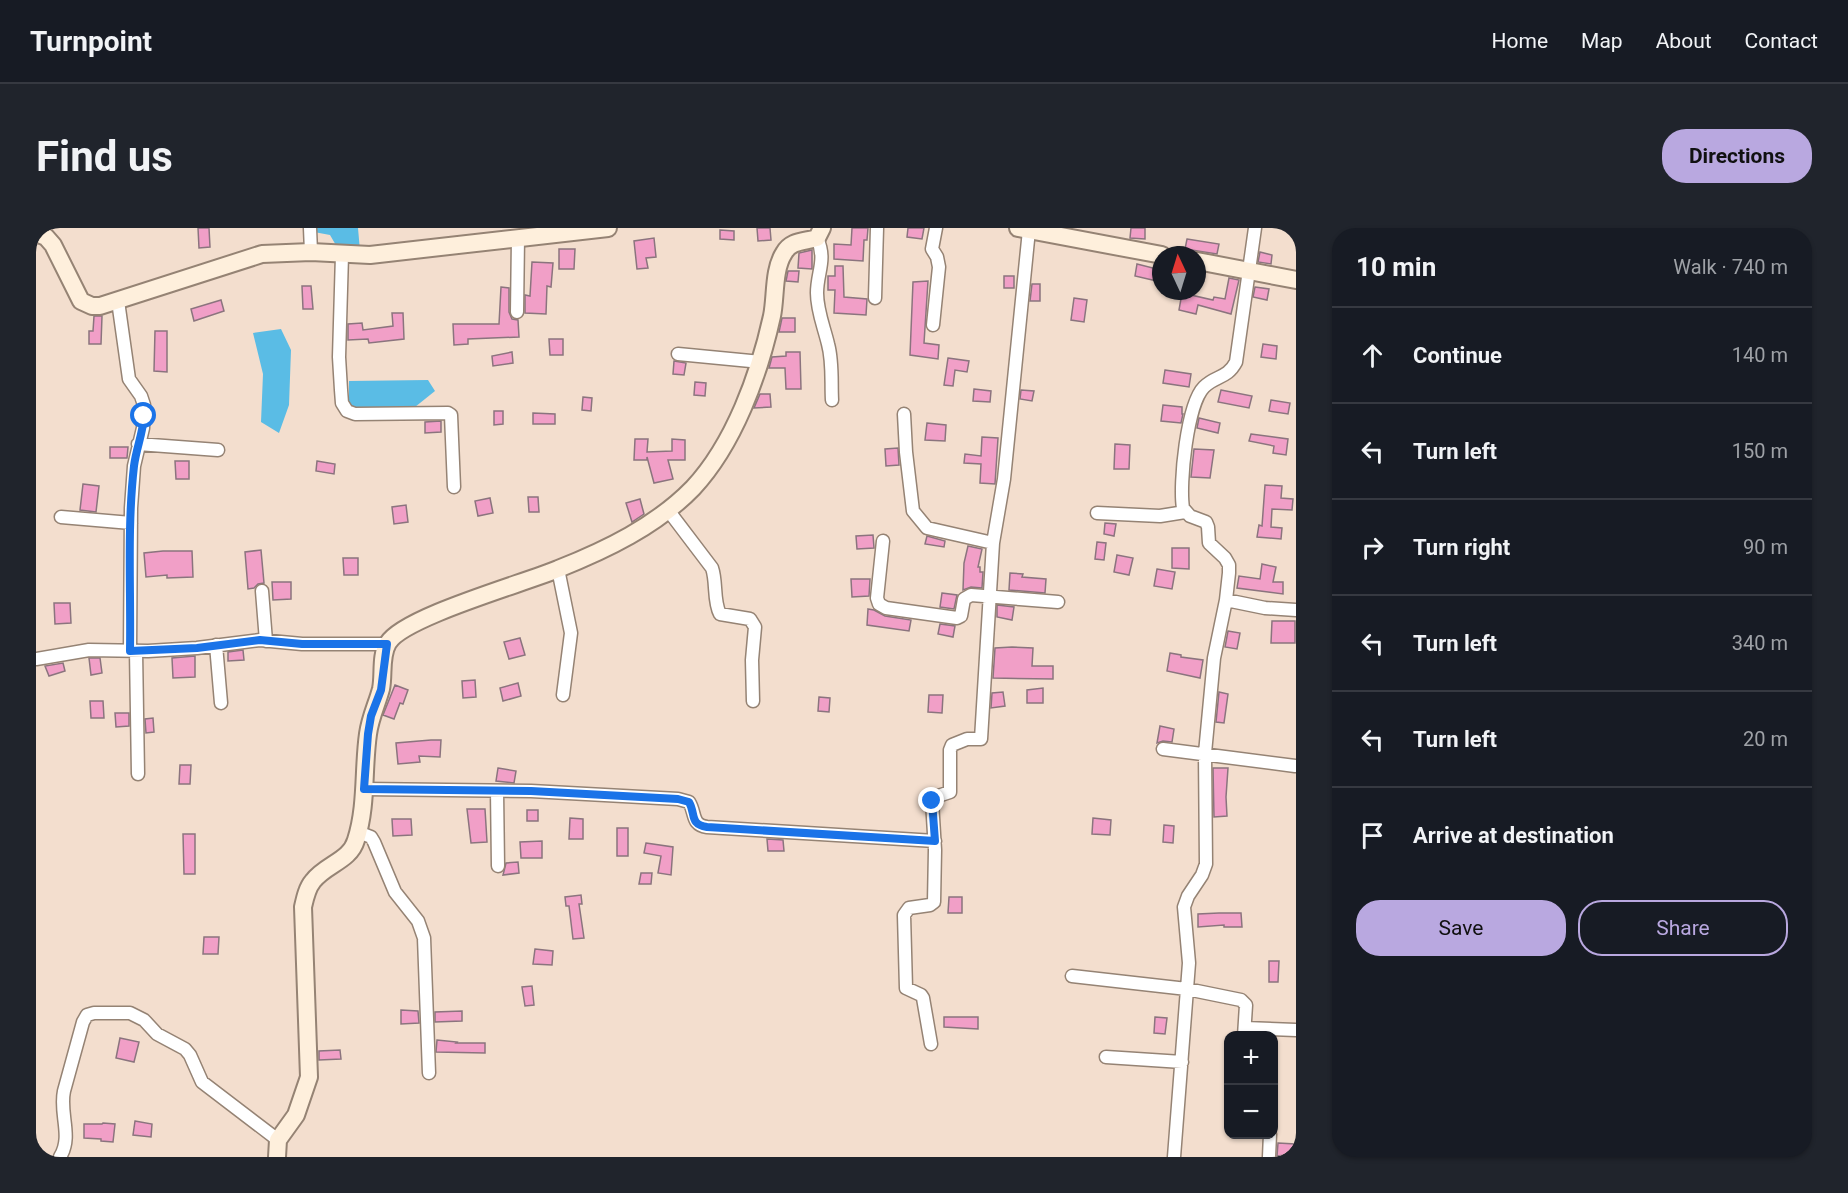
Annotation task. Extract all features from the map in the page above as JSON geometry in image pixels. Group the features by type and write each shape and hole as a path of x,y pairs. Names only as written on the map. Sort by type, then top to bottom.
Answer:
{"street":[{"path":"310,228 311,252"},
{"path":"38,232 46,237 58,253 81,301 92,306 100,306 262,254 311,252 370,255 608,228"},
{"path":"875,298 877,228"},
{"path":"933,325 939,267 932,249 936,228"},
{"path":"1185,512 1182,501 1183,475 1189,425 1197,397 1203,388 1232,370 1236,362 1254,228"},
{"path":"931,1044 923,998 917,992 906,988 904,915 909,908 930,905 934,902 935,841 932,801 934,797 950,792 952,744 967,739 981,739 993,543 1004,479 1024,229 1059,232 1152,253"},
{"path":"277,1157 278,1140 296,1115 309,1077 303,907 313,880 349,854 356,843 364,789 368,734 371,716 381,690 387,644 396,634 412,625 455,606 558,569 630,535 668,510 692,488 721,454 761,362 772,314 780,262 785,251 792,244 819,233 822,266 817,299 819,315 830,351 832,400"},
{"path":"517,312 518,238"},
{"path":"342,255 339,357 342,403 347,411 355,414 448,413 451,415 454,487"},
{"path":"1206,263 1296,280"},
{"path":"118,301 129,379 141,396 144,405 143,428 134,466 131,524 138,774"},
{"path":"678,354 761,362"},
{"path":"904,414 913,511 927,528 993,543"},
{"path":"138,444 218,450"},
{"path":"668,510 712,568 720,614 750,619 754,622 753,701"},
{"path":"1097,513 1160,516 1185,512 1206,522 1209,543 1229,565 1226,600 1214,658 1205,753 1206,864 1184,907 1189,963 1173,1157"},
{"path":"61,517 131,524"},
{"path":"883,541 877,598 882,607 957,618 961,616 964,599 967,596 990,595 1058,602"},
{"path":"558,569 571,633 562,695"},
{"path":"262,591 266,641"},
{"path":"1226,600 1265,608 1296,610"},
{"path":"36,659 89,650 133,651 197,648 241,641 387,644"},
{"path":"216,645 221,703"},
{"path":"1162,749 1295,766"},
{"path":"364,789 497,791 678,799 689,802 695,822 699,826 935,841"},
{"path":"497,791 498,866"},
{"path":"358,832 367,835 374,842 395,892 418,921 424,938 429,1073"},
{"path":"1072,976 1187,989 1241,1000 1246,1005 1245,1031"},
{"path":"60,1157 66,1142 64,1091 83,1022 87,1015 94,1013 130,1013 144,1020 158,1034 185,1049 202,1082 278,1140"},
{"path":"1270,1031 1296,1030"},
{"path":"1106,1057 1182,1062"},
{"path":"1269,1157 1270,1139"}],"water":[{"path":"314,228 358,228 360,251 337,247 330,235 314,232"},
{"path":"281,329 291,350 289,405 279,433 261,422 263,374 253,333"},
{"path":"428,380 435,391 410,411 369,412 349,406 349,381"}],"building":[{"path":"198,228 209,228 210,247 199,248"},
{"path":"757,228 770,228 771,240 758,241"},
{"path":"852,228 868,228 867,240 864,240 863,261 834,259 834,244 851,245"},
{"path":"908,228 924,228 922,239 907,237"},
{"path":"1131,228 1145,228 1145,239 1130,238"},
{"path":"720,230 734,231 734,240 720,239"},
{"path":"654,238 656,257 646,258 648,268 637,269 634,241"},
{"path":"1187,239 1219,244 1217,254 1206,252 1206,246 1186,246"},
{"path":"559,249 575,249 574,269 559,269"},
{"path":"812,250 812,269 798,268 799,253"},
{"path":"1260,252 1272,255 1271,264 1258,262"},
{"path":"532,262 553,263 551,287 547,286 546,314 525,313 525,295 530,296"},
{"path":"1137,264 1152,268 1152,280 1135,276"},
{"path":"835,266 843,266 844,297 867,299 866,315 834,313 835,290 828,290 828,276 835,276"},
{"path":"788,271 799,271 798,282 786,281"},
{"path":"1004,276 1014,276 1014,288 1004,288"},
{"path":"1229,278 1239,280 1231,314 1198,305 1196,314 1179,310 1181,300 1213,300 1214,297 1225,299"},
{"path":"928,281 924,343 939,345 938,359 910,355 913,282"},
{"path":"1032,284 1040,284 1040,301 1030,301"},
{"path":"302,286 311,286 313,309 303,309"},
{"path":"501,287 509,288 509,312 512,319 518,320 519,337 468,339 468,344 454,345 453,324 499,324"},
{"path":"1255,287 1269,289 1267,300 1253,297"},
{"path":"1074,298 1087,300 1084,322 1071,320"},
{"path":"221,300 224,311 194,321 191,309"},
{"path":"392,313 403,313 404,339 369,343 368,339 348,340 348,324 362,323 363,330 393,326"},
{"path":"94,316 102,316 101,344 89,344 89,331 93,331"},
{"path":"782,318 795,318 795,332 779,332"},
{"path":"155,331 167,331 167,372 154,371"},
{"path":"549,339 563,339 563,355 550,355"},
{"path":"1263,344 1277,346 1276,359 1261,357"},
{"path":"512,352 513,363 493,366 492,356"},
{"path":"786,352 800,352 801,389 786,389 785,368 769,368 772,357 786,356"},
{"path":"948,358 969,361 967,372 955,370 953,386 944,385"},
{"path":"674,361 686,363 684,375 673,374"},
{"path":"1165,370 1191,374 1189,387 1163,383"},
{"path":"695,382 706,383 705,396 694,395"},
{"path":"974,389 991,391 990,402 973,401"},
{"path":"1021,390 1034,391 1032,401 1020,399"},
{"path":"1221,390 1252,396 1249,408 1218,402"},
{"path":"760,394 770,394 771,407 754,408"},
{"path":"583,397 592,398 591,411 582,410"},
{"path":"1271,400 1290,403 1288,414 1269,411"},
{"path":"1163,405 1182,407 1181,423 1161,421"},
{"path":"494,411 503,411 503,424 494,425"},
{"path":"533,413 555,414 555,424 533,424"},
{"path":"1199,418 1220,423 1218,433 1197,428"},
{"path":"441,421 441,432 425,433 425,422"},
{"path":"927,423 946,425 945,441 925,440"},
{"path":"1251,434 1288,439 1286,455 1273,453 1274,446 1249,441"},
{"path":"982,437 998,438 995,484 980,483 981,464 964,463 965,454 981,456"},
{"path":"635,439 648,439 647,452 672,451 672,439 685,440 685,460 668,460 673,479 654,483 647,457 647,460 634,460"},
{"path":"1115,444 1130,445 1129,469 1114,469"},
{"path":"110,447 128,447 127,458 110,458"},
{"path":"898,448 899,465 886,466 885,449"},
{"path":"1194,449 1214,450 1210,478 1191,477"},
{"path":"175,461 189,461 189,479 176,479"},
{"path":"317,461 335,464 334,474 316,471"},
{"path":"83,484 99,486 96,512 80,510"},
{"path":"1265,485 1282,486 1281,498 1293,499 1292,510 1272,509 1271,527 1282,528 1281,539 1257,537 1259,525 1262,526"},
{"path":"528,497 538,497 539,512 529,512"},
{"path":"490,498 493,513 478,516 475,501"},
{"path":"640,499 644,514 632,522 626,503"},
{"path":"406,505 408,522 394,524 392,507"},
{"path":"1105,523 1116,524 1114,536 1104,534"},
{"path":"873,535 874,548 857,549 856,536"},
{"path":"927,536 945,541 944,547 925,544"},
{"path":"1097,542 1106,543 1104,560 1095,559"},
{"path":"968,546 982,549 978,567 980,567 980,572 983,572 982,588 971,587 963,590 964,563"},
{"path":"1172,548 1189,548 1189,569 1172,568"},
{"path":"261,550 264,583 248,589 245,552"},
{"path":"192,551 193,577 167,578 167,575 146,577 144,553"},
{"path":"1117,555 1133,558 1129,575 1114,572"},
{"path":"343,558 358,558 358,575 344,575"},
{"path":"1262,564 1276,567 1273,582 1283,582 1283,594 1237,588 1239,576 1260,579"},
{"path":"1157,569 1175,572 1172,589 1154,586"},
{"path":"1010,573 1023,574 1022,577 1046,579 1045,593 1009,590"},
{"path":"851,579 870,579 869,596 852,597"},
{"path":"272,582 291,582 291,599 273,600"},
{"path":"942,593 957,595 954,609 940,607"},
{"path":"54,603 70,603 71,623 55,624"},
{"path":"997,605 1014,607 1012,620 997,617"},
{"path":"868,609 885,616 911,620 909,631 867,625"},
{"path":"1272,621 1295,621 1295,643 1271,643"},
{"path":"940,624 955,626 953,637 938,634"},
{"path":"1228,631 1240,633 1237,649 1225,647"},
{"path":"520,638 525,655 509,659 504,642"},
{"path":"995,648 1033,648 1032,666 1053,666 1053,679 993,678"},
{"path":"243,650 244,660 228,661 228,652"},
{"path":"1170,653 1203,660 1200,678 1167,671"},
{"path":"195,656 195,677 173,678 172,658"},
{"path":"89,658 100,658 102,673 91,675"},
{"path":"63,663 65,671 49,676 45,666"},
{"path":"475,680 476,697 463,698 462,681"},
{"path":"518,683 521,696 503,701 500,688"},
{"path":"395,685 408,690 394,719 383,715"},
{"path":"1043,688 1043,703 1027,703 1027,690"},
{"path":"1003,692 1005,706 991,708 992,693"},
{"path":"1219,692 1228,694 1224,723 1216,722"},
{"path":"929,695 943,695 942,713 928,712"},
{"path":"819,697 830,698 829,712 818,711"},
{"path":"90,701 103,701 104,718 91,718"},
{"path":"115,713 129,713 129,726 116,727"},
{"path":"153,718 154,732 146,733 145,719"},
{"path":"1160,726 1174,729 1172,742 1157,743"},
{"path":"441,740 440,757 419,756 420,762 398,764 396,743"},
{"path":"180,765 191,765 190,784 179,784"},
{"path":"498,768 516,771 514,783 496,781"},
{"path":"1213,768 1228,768 1227,816 1214,817"},
{"path":"467,809 485,809 487,842 471,843"},
{"path":"527,810 538,810 538,821 527,821"},
{"path":"570,818 583,819 583,839 569,839"},
{"path":"1093,818 1111,820 1110,835 1092,834"},
{"path":"392,819 411,819 412,835 393,836"},
{"path":"1164,825 1174,826 1173,843 1163,842"},
{"path":"617,828 628,828 628,856 617,856"},
{"path":"183,834 195,834 195,874 184,874"},
{"path":"767,839 783,840 784,851 768,851"},
{"path":"542,841 542,858 521,858 520,842"},
{"path":"646,843 673,847 671,875 658,873 661,856 644,853"},
{"path":"518,862 519,873 503,875 506,863"},
{"path":"641,873 652,873 651,884 639,884"},
{"path":"581,895 582,904 579,904 584,938 573,939 569,906 566,906 565,897"},
{"path":"949,897 962,897 962,913 948,913"},
{"path":"1241,913 1242,927 1224,927 1224,925 1198,927 1198,914"},
{"path":"204,937 219,937 218,954 203,954"},
{"path":"535,949 553,951 552,965 533,964"},
{"path":"1269,961 1279,961 1278,982 1269,982"},
{"path":"532,986 534,1005 525,1006 522,987"},
{"path":"401,1010 418,1011 419,1023 401,1024"},
{"path":"462,1011 462,1021 435,1022 435,1012"},
{"path":"944,1017 978,1017 978,1029 944,1027"},
{"path":"1155,1017 1167,1018 1165,1034 1154,1033"},
{"path":"120,1038 139,1042 134,1062 116,1058"},
{"path":"437,1040 456,1043 485,1043 485,1053 436,1052"},
{"path":"340,1050 341,1059 319,1060 319,1051"},
{"path":"135,1121 152,1124 151,1137 133,1135"},
{"path":"84,1124 115,1124 113,1142 84,1138"},
{"path":"1278,1143 1295,1144 1295,1154 1277,1156"}],"route":[{"path":"144,416 135,457 131,508 130,651 197,648 260,640 302,644 387,644 381,690 371,716 368,734 364,789 531,791 678,799 689,802 695,822 699,826 935,841 932,801"}]}
